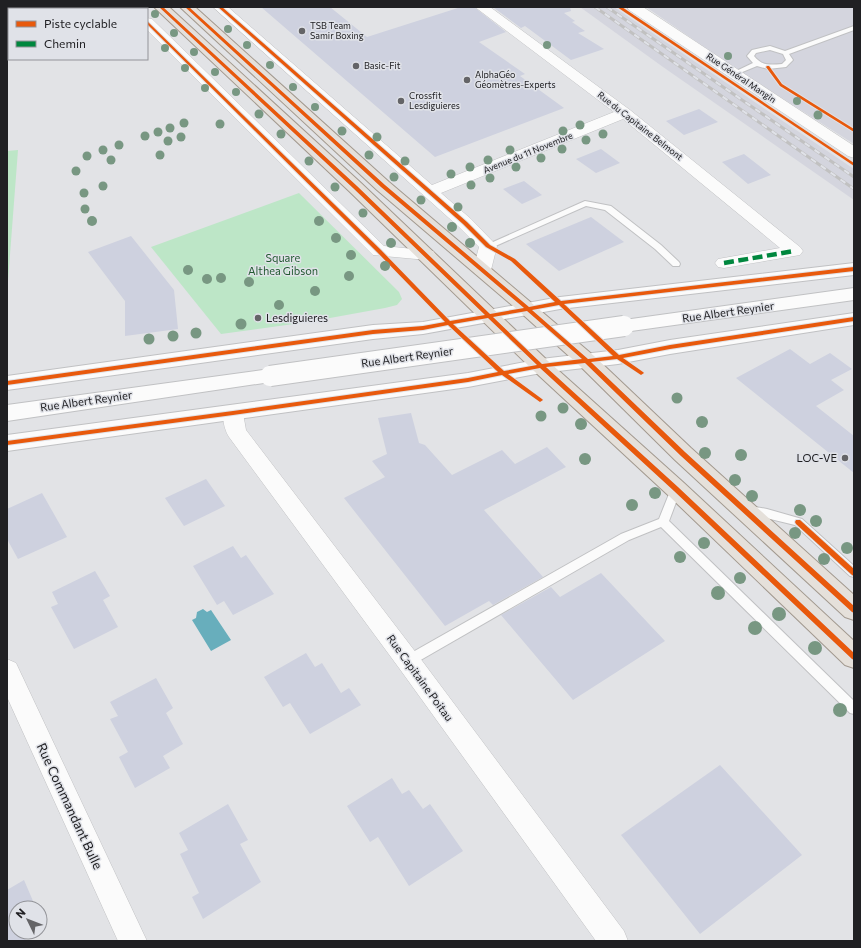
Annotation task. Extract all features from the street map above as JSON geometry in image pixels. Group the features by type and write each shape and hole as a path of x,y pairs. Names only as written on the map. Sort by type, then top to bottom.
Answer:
{"main road":[{"path":"161,7 350,181 488,316 676,489 854,657"},
{"path":"187,7 383,186 587,361 744,510 854,610"},
{"path":"7,382 373,332 423,328 527,308 737,281 854,269"},
{"name":"Rue Albert Reynier","path":"7,412 854,294"},
{"path":"7,443 468,380 541,366 587,361 854,319"}],"street":[{"path":"220,7 430,192 488,246 482,270"},
{"name":"Rue du Capitaine Belmont","path":"482,7 626,113 794,251 724,263"},
{"name":"Rue Général Mangin","path":"634,7 854,153"},
{"path":"148,23 379,250 427,255"},
{"name":"Avenue du 11 Novembre","path":"430,192 626,113"},
{"name":"Rue Capitaine Poitau","path":"233,413 236,432 408,661 614,941"},
{"name":"Rue Commandant Bulle","path":"7,670 132,941"}],"lane":[{"path":"784,53 854,28"},
{"path":"770,48 784,53 790,60 784,66 768,68 757,64 750,56 754,51 770,48"},
{"path":"733,74 757,64"},
{"path":"488,246 585,203 608,208 658,247 676,264"},
{"path":"408,661 625,537 663,522 676,489"},
{"path":"744,510 767,513 798,522 854,573"},
{"path":"663,522 854,709"}],"shaded area":[{"path":"7,7 113,8 8,8 7,51"},
{"path":"580,7 614,7 854,169 854,200 663,67"},
{"path":"646,7 854,7 854,144 732,66"}],"green space":[{"path":"18,150 7,294 7,151"},
{"name":"Square Althea Gibson","path":"299,193 399,292 402,299 397,305 385,308 308,322 221,334 151,247"}],"water":[{"path":"203,609 207,612 211,610 231,640 211,651 192,620 196,618 197,612"}],"building":[{"path":"261,7 330,7 367,37 461,7 474,7 506,32 479,42 525,74 520,76 564,108 435,157"},
{"path":"493,7 570,7 571,11 564,13 575,21 572,22 585,31 578,33 604,49 571,60 525,26 521,28"},
{"path":"699,109 718,122 684,135 666,121"},
{"path":"601,149 620,163 596,173 576,159"},
{"path":"744,154 771,175 748,184 722,162"},
{"path":"524,181 542,195 522,204 503,189"},
{"path":"591,217 624,242 559,271 526,244"},
{"path":"131,236 174,290 178,329 125,336 125,301 88,252"},
{"path":"790,349 810,364 830,353 852,369 831,380 844,390 816,406 854,436 854,473 736,378"},
{"path":"411,413 419,443 425,445 452,475 502,450 515,464 547,447 566,467 484,510 543,577 493,605 489,601 445,626 344,498 385,477 372,461 387,454 378,418"},
{"path":"206,479 225,506 184,526 165,498"},
{"path":"42,493 67,537 18,559 7,539 7,509"},
{"path":"233,546 241,558 246,555 274,594 233,615 224,601 217,605 193,566"},
{"path":"95,571 110,596 103,600 118,627 74,649 51,607 58,604 52,592"},
{"path":"601,573 665,641 573,700 501,615 551,587 560,597"},
{"path":"306,653 315,667 322,663 341,693 349,688 361,705 310,734 290,703 283,707 264,677"},
{"path":"156,678 173,708 166,713 183,744 163,756 170,768 135,788 119,757 128,752 110,719 118,716 110,702"},
{"path":"720,765 802,855 700,934 621,835"},
{"path":"392,778 402,794 409,790 423,809 430,804 463,851 409,886 378,837 370,842 347,806"},
{"path":"228,804 248,840 240,844 261,882 203,919 192,897 199,893 180,854 188,850 179,833"},
{"path":"24,880 33,900 8,900 8,940 25,940 23,941 7,941 7,890"}],"railway":[{"path":"595,7 854,189"},
{"path":"607,7 854,177"}],"marked path":[{"path":"724,263 794,251"}],"cycle path":[{"path":"161,7 355,187 541,366 676,489 854,657"},
{"path":"187,7 383,186 587,361 683,454 854,610"},
{"path":"220,7 465,223 488,246 513,260 618,357 641,373"},
{"path":"619,7 854,165"},
{"path":"148,23 379,251 449,323 502,373 540,400"},
{"path":"768,67 781,85 854,131"},
{"path":"7,383 373,332 423,328 560,303 854,269"},
{"path":"7,443 468,380 541,366 618,357 670,347 854,319"},
{"path":"798,522 854,573"}],"place":[{"name":"TSB Team Samir Boxing","path":"302,31"},
{"name":"Basic-Fit","path":"356,66"},
{"name":"AlphaGéo Géomètres-Experts","path":"467,80"},
{"name":"Crossfit Lesdiguieres","path":"401,101"},
{"name":"Lesdiguieres","path":"258,318"},
{"name":"LOC-VE","path":"845,458"}]}
